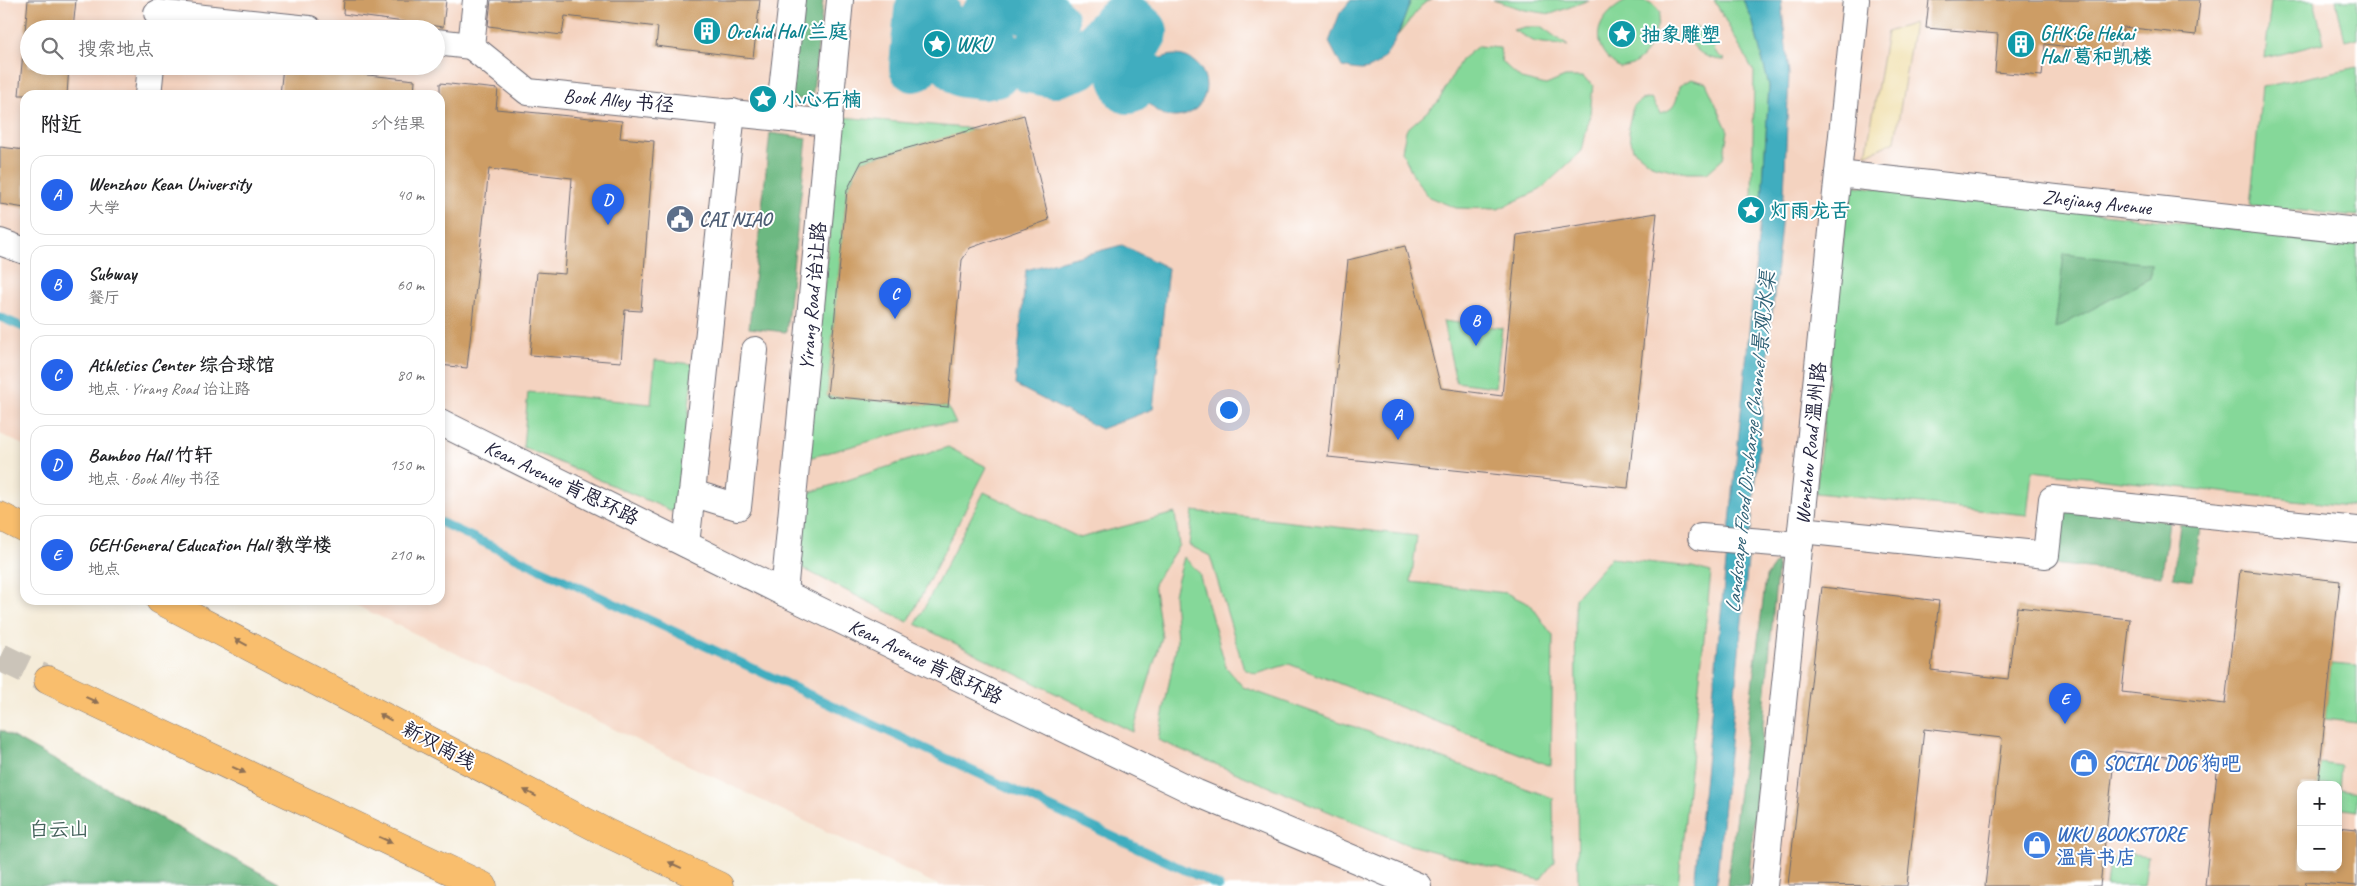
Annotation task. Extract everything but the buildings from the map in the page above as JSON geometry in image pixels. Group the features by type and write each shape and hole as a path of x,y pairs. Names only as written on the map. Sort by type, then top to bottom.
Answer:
{"main road":[{"path":"0,516 20,526"},
{"name":"新双南线","path":"170,605 607,833 719,886"},
{"path":"48,680 483,886"}],"street":[{"path":"445,43 471,46 476,0"},
{"path":"779,117 792,0"},
{"name":"Yirang Road 诒让路","path":"784,593 840,0"},
{"name":"Wenzhou Road 温州路","path":"1764,886 1856,0"},
{"path":"157,14 218,20"},
{"name":"Book Alley 书径","path":"471,46 528,92 829,122"},
{"path":"149,90 150,75"},
{"path":"686,544 732,112"},
{"name":"Zhejiang Avenue","path":"1838,174 2357,231"},
{"path":"0,242 20,249"},
{"path":"692,493 738,507 755,350"},
{"name":"Kean Avenue 肯恩环路","path":"445,424 784,593 1197,793 1418,886"},
{"path":"1701,537 1799,540 2046,555 2052,499 2357,530"}],"shaded area":[{"path":"0,0 2357,0 2357,886 940,886 355,605 445,605 445,90 20,90 20,444 0,434"}],"green space":[{"path":"801,0 823,0 812,100 790,98"},
{"path":"1411,0 1431,0 1422,5 1398,35"},
{"path":"1493,0 1589,0 1551,14 1525,10"},
{"path":"1628,0 1651,3 1660,13 1655,34 1641,59 1630,66 1620,68 1602,50 1599,32 1608,14"},
{"path":"1714,0 1743,0 1752,19 1769,85 1762,200 1752,201 1754,72"},
{"path":"2271,0 2314,0 2324,43 2265,58"},
{"path":"2336,0 2357,0 2357,38 2345,41"},
{"path":"1696,26 1714,43 1715,51 1725,60 1718,60 1702,54 1693,46 1686,35 1688,30"},
{"path":"1525,27 1542,27 1568,46 1535,42 1513,30"},
{"path":"1478,46 1500,48 1502,62 1521,79 1546,85 1565,77 1582,77 1593,85 1590,114 1582,151 1540,190 1498,209 1456,208 1429,197 1414,177 1402,151 1406,130 1438,102 1461,60"},
{"path":"2357,67 2357,216 2250,206 2262,87"},
{"path":"1691,79 1706,83 1728,131 1723,159 1707,173 1687,173 1654,166 1633,149 1628,128 1633,106 1641,100 1651,98 1660,113 1665,112 1675,104 1679,86"},
{"path":"842,117 977,129 861,161 847,190 827,396 948,407 956,424 933,424 805,459"},
{"path":"770,133 807,138 786,332 749,328"},
{"path":"1849,185 2357,243 2357,507 2032,471 2027,515 1816,493"},
{"path":"2064,254 2151,264 2150,278 2055,329"},
{"path":"1443,321 1502,328 1495,387 1456,382"},
{"path":"655,360 693,364 679,514 523,447 528,392 651,404"},
{"path":"948,447 987,467 908,622 794,564 802,495"},
{"path":"984,492 1080,538 1175,513 1179,545 1154,584 1162,637 1133,732 916,624"},
{"path":"2057,507 2169,521 2162,576 2051,564"},
{"path":"1193,511 1417,536 1411,582 1506,593 1531,605 1553,636 1551,766 1289,664 1256,674 1244,669 1210,556 1189,545"},
{"path":"2180,524 2200,527 2193,580 2173,577"},
{"path":"1184,557 1199,573 1226,667 1243,687 1553,798 1554,862 1540,880 1406,844 1158,740 1177,642 1174,594"},
{"path":"1611,558 1692,567 1711,572 1678,886 1578,886 1575,598"},
{"path":"1778,560 1748,886 1727,886 1766,577"},
{"path":"2331,664 2357,666 2357,723 2325,719"},
{"name":"白云山","path":"0,730 284,886 0,886"},
{"path":"2320,763 2341,766 2340,781 2318,781"},
{"path":"2342,790 2357,792 2357,811 2342,809"},
{"path":"2119,852 2148,856 2144,886 2106,886 2108,869"}],"sand":[{"path":"1914,23 1895,141 1866,155 1887,32"}],"water":[{"path":"1351,0 1411,0 1394,42 1380,62 1372,68 1362,70 1342,67 1329,42 1340,13"},
{"name":"Landscape Flood Discharge Channel 景观水渠","path":"1743,0 1781,0 1789,74 1784,194 1716,886 1694,886 1762,200 1769,86 1752,19"},
{"path":"1175,55 1187,57 1197,64 1204,74 1206,86 1204,98 1197,108 1187,115 1175,117 1163,115 1153,108 1146,98 1144,86 1146,74 1153,64 1163,57"},
{"path":"1122,245 1168,268 1153,409 1101,429 1015,385 1026,270"}],"waterway":[{"path":"914,67 919,11 936,12 936,24 944,55 964,73 982,75 995,73 997,50 979,24 991,11 1035,6 1054,22 1053,30 1048,40 1029,60 1032,69 1054,73 1078,65 1120,21 1132,22 1143,32 1121,70 1128,89 1146,77"},
{"path":"0,317 20,326"},
{"path":"445,524 1219,886"}],"tunnel":[{"path":"0,657 48,680"}],"place":[{"name":"Orchid Hall 兰庭","path":"707,31"},
{"name":"抽象雕塑","path":"1622,34"},
{"name":"WKU","path":"937,44"},
{"name":"GHK·Ge Hekai Hall 葛和凯楼","path":"2021,44"},
{"name":"小心石楠","path":"763,99"},
{"name":"灯雨龙舌","path":"1751,210"},
{"name":"CAI NIAO","path":"680,219"},
{"name":"Bamboo Hall 竹轩","path":"608,225"},
{"name":"Athletics Center 综合球馆","path":"895,319"},
{"name":"Subway","path":"1476,346"},
{"name":"Wenzhou Kean University","path":"1398,440"},
{"name":"GEH·General Education Hall 教学楼","path":"2065,724"},
{"name":"SOCIAL DOG 狗吧","path":"2084,763"},
{"name":"WKU BOOKSTORE 温肯书店","path":"2037,845"}]}
